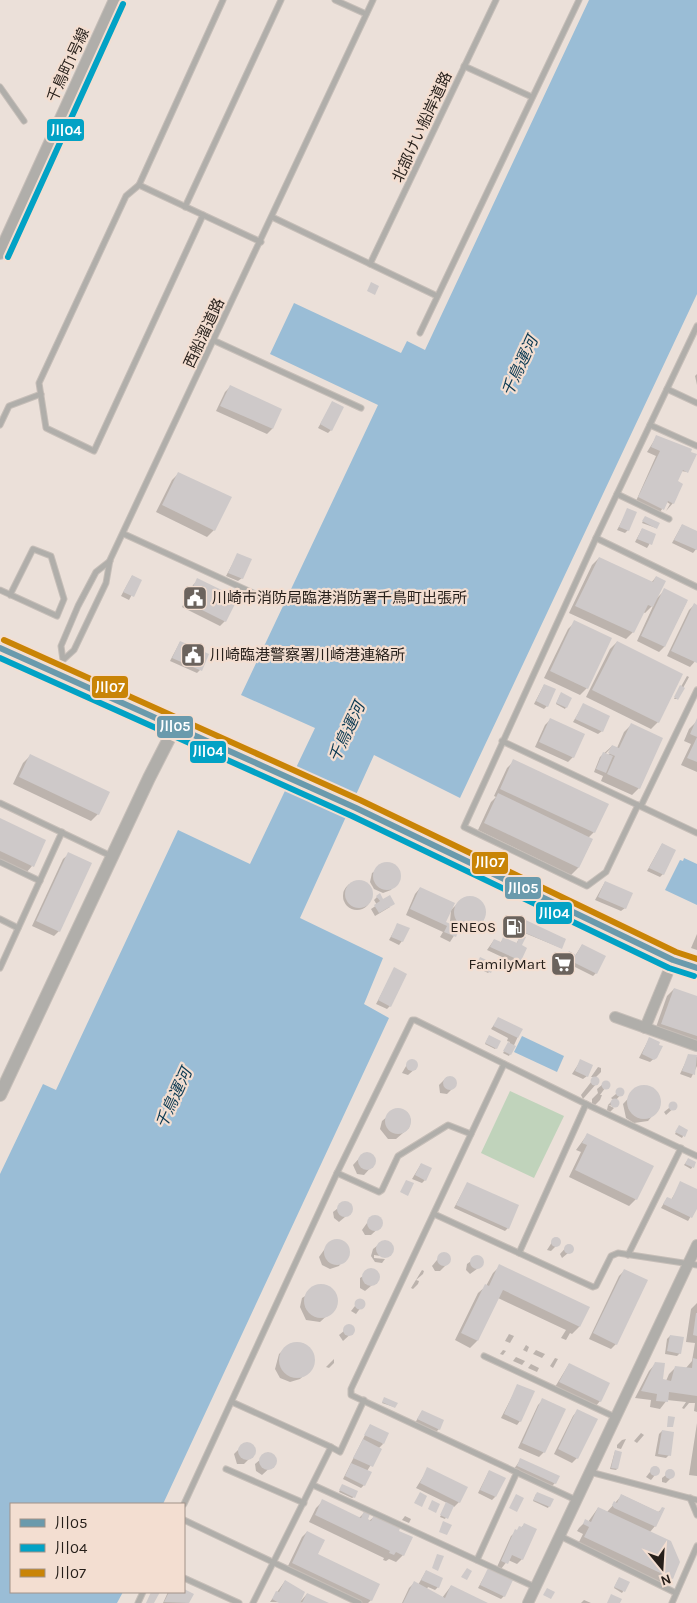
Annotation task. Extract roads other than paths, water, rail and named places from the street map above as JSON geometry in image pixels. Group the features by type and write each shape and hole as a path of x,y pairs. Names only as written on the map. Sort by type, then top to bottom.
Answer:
{"highway":[{"path":"282,776 356,808 673,960 697,968"}],"street":[{"name":"千鳥町1号線","path":"0,253 115,0"},
{"path":"0,648 56,675 112,697 282,776"},
{"path":"0,1095 114,857 149,778 175,727"},
{"path":"645,1028 673,960"},
{"path":"615,1017 697,1046"},
{"path":"528,1603 615,1417 693,1264 697,1245"}],"lane":[{"path":"203,215 94,451 46,428 39,383 126,196 139,185 223,0"},
{"path":"185,207 281,0"},
{"path":"335,0 366,14"},
{"name":"西船溜道路","path":"56,675 63,660 74,650 106,583 110,560 215,341 373,0"},
{"name":"北部けい船岸道路","path":"370,264 496,0"},
{"path":"420,333 579,0"},
{"path":"464,66 532,97"},
{"path":"0,87 24,121"},
{"path":"139,185 261,242"},
{"path":"272,217 437,296"},
{"path":"697,326 596,538 464,827 587,886 606,872 697,690"},
{"path":"215,341 361,408"},
{"path":"667,389 697,403"},
{"path":"0,425 9,406 41,394"},
{"path":"650,425 697,446"},
{"path":"617,494 669,519"},
{"path":"124,534 273,602"},
{"path":"596,538 697,587"},
{"path":"0,590 10,595 57,616 64,599 51,556 33,549 10,595"},
{"path":"63,660 61,646 78,606 96,572 110,560"},
{"path":"502,741 697,833"},
{"path":"0,803 114,857"},
{"path":"0,968 62,832"},
{"path":"0,862 40,881"},
{"path":"0,919 18,928"},
{"path":"184,1503 337,1173 412,1020 697,1156"},
{"path":"504,1064 351,1389 351,1394 576,1500"},
{"path":"519,1253 586,1104"},
{"path":"337,1173 379,1192 382,1190 398,1156 448,1124 471,1134"},
{"path":"628,1255 681,1148"},
{"path":"434,1214 593,1287 611,1256 618,1254 693,1264"},
{"path":"484,1356 615,1417"},
{"path":"232,1402 340,1452 364,1400"},
{"path":"253,1603 331,1447"},
{"path":"226,1469 304,1503"},
{"path":"477,1559 517,1472"},
{"path":"589,1472 697,1500"},
{"path":"313,1485 535,1587"},
{"path":"690,1498 697,1515"},
{"path":"185,1520 359,1603"},
{"path":"559,1536 676,1593"},
{"path":"672,1603 697,1546"},
{"path":"185,1578 236,1602"}],"water":[{"name":"千鳥運河","path":"589,0 697,0 697,294 460,798 374,755 300,918 383,958 364,1004 389,1018 163,1503 10,1503 10,1593 122,1593 117,1603 0,1603 0,1174 43,1084 56,1090 178,830 250,864 315,728 241,695 378,405 270,354 294,303 401,353 407,341 425,350"},
{"path":"684,858 697,864 697,905 665,890 680,860 683,861"},
{"path":"522,1036 564,1056 557,1072 514,1052"}],"place":[{"name":"川崎市消防局臨港消防署千鳥町出張所","path":"195,598"},
{"name":"川崎臨港警察署川崎港連絡所","path":"193,655"},
{"name":"ENEOS","path":"514,927"},
{"name":"FamilyMart","path":"563,964"}]}
